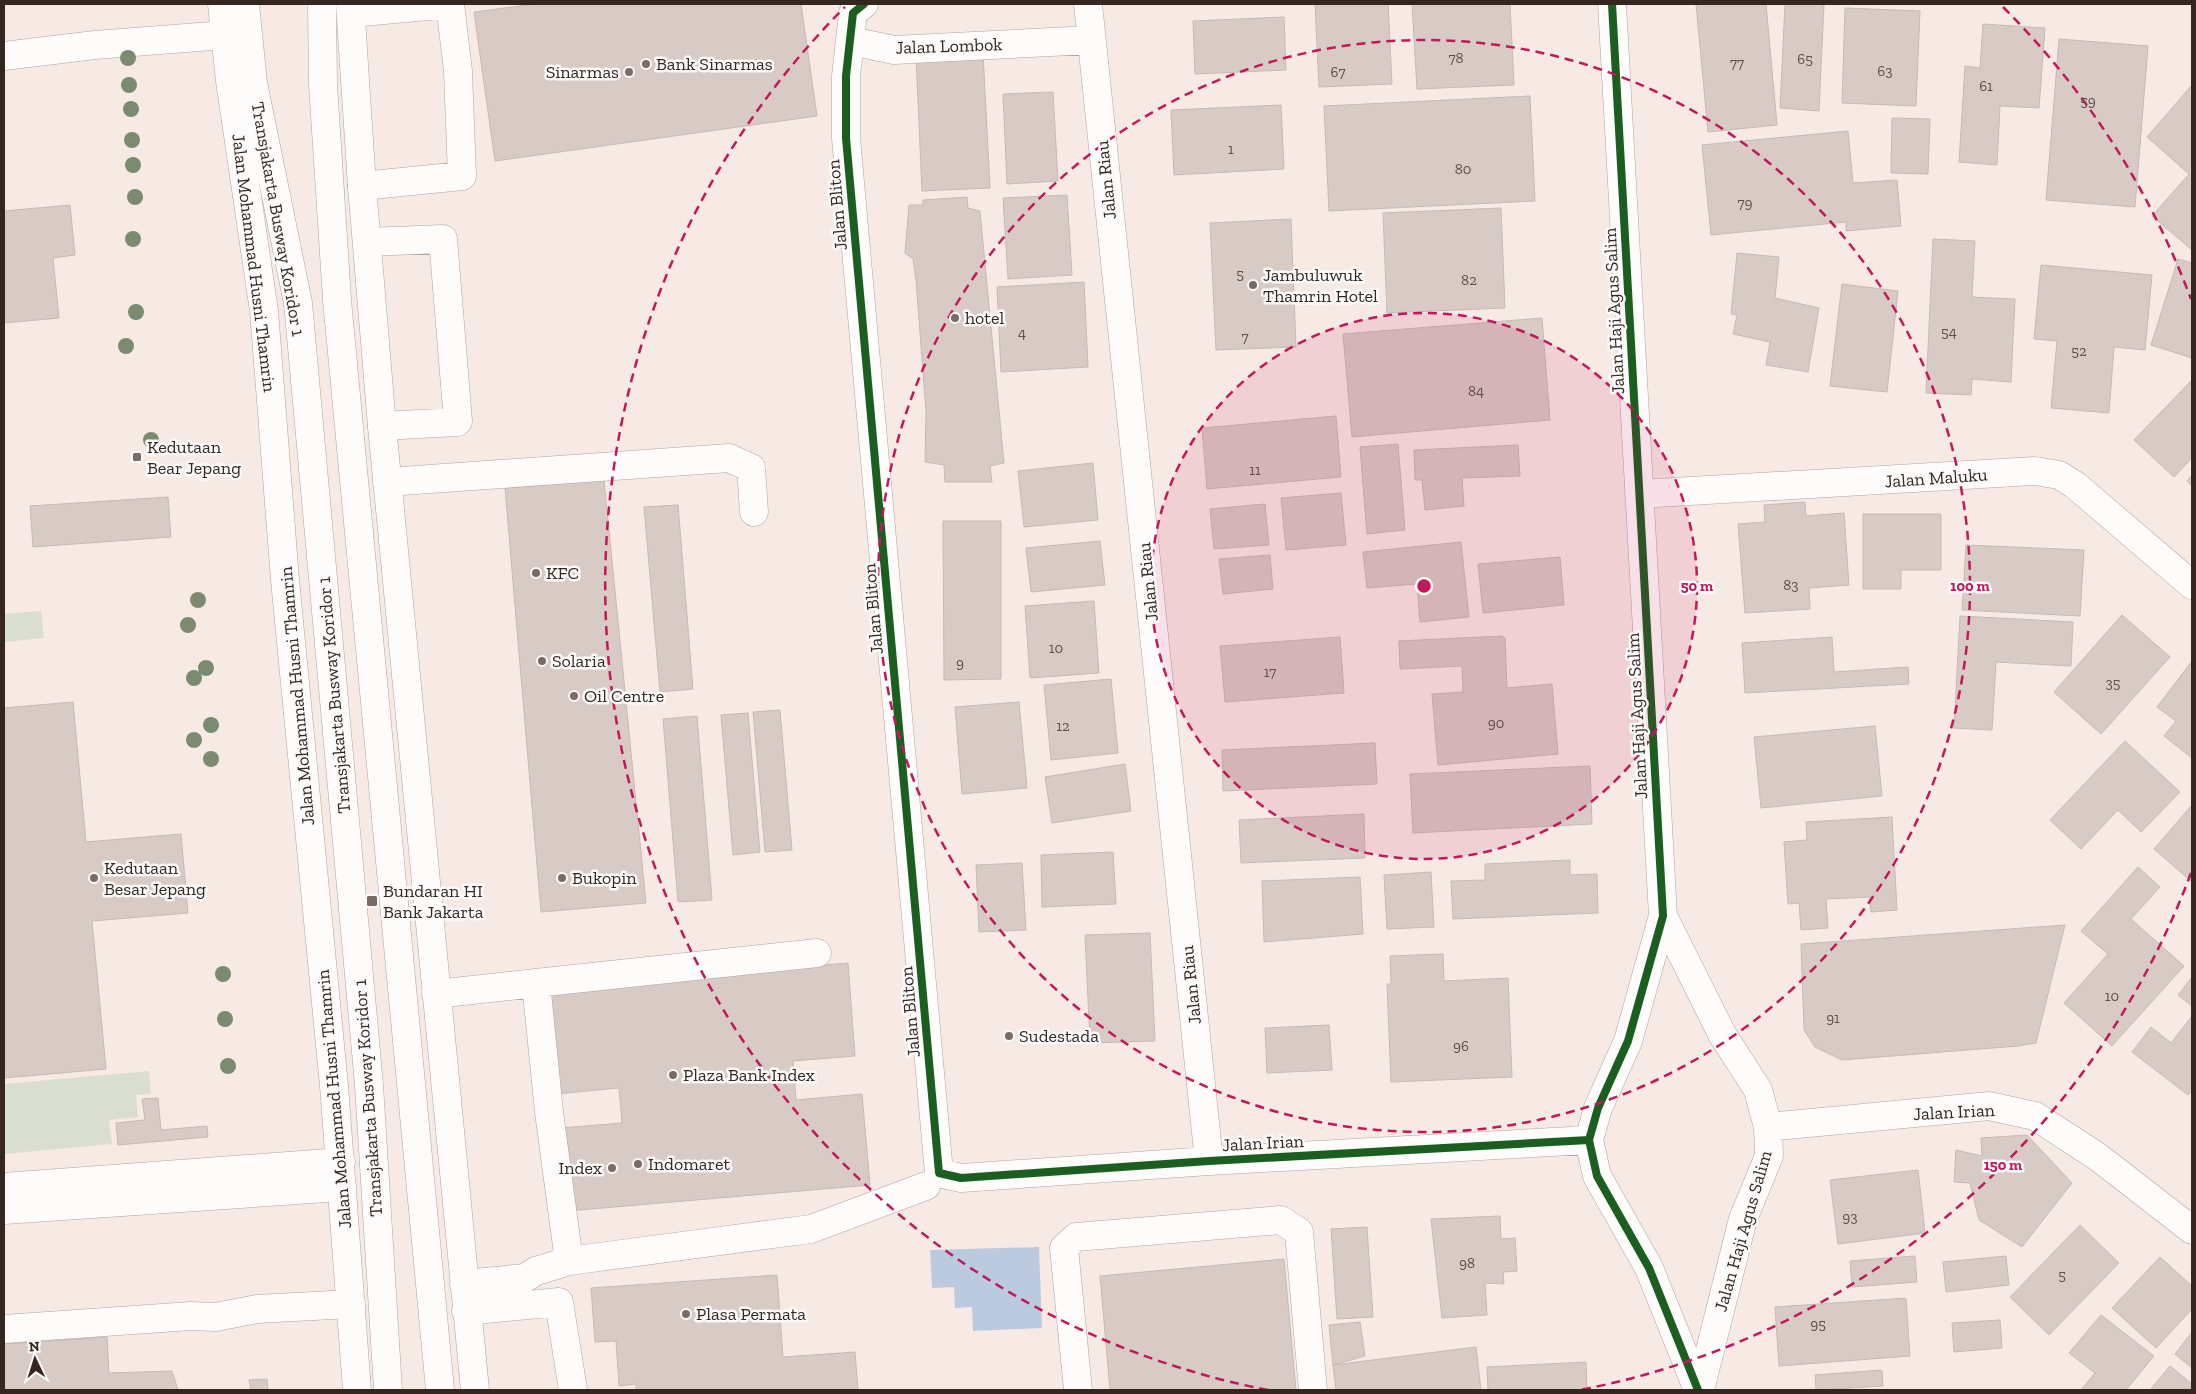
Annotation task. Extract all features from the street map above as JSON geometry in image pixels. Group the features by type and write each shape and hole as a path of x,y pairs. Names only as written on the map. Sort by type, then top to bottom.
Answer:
{"street":[{"name":"Jalan Mohammad Husni Thamrin","path":"222,4 264,311 285,580 342,1175 358,1390"},
{"name":"Transjakarta Busway Koridor 1","path":"245,4 253,83 298,304 369,1085 388,1390"},
{"path":"322,4 323,84 337,300 440,1390"},
{"path":"362,186 460,178 462,176 458,71 450,4 350,9 362,186 366,242 387,482 475,1390"},
{"path":"851,41 853,14 864,4"},
{"name":"Jalan Riau","path":"1088,4 1209,1161"},
{"name":"Jalan Haji Agus Salim","path":"1612,4 1663,916 1628,1041 1598,1108 1589,1140 1597,1176 1649,1268 1699,1390"},
{"path":"4,56 95,45 225,35"},
{"name":"Jalan Lombok","path":"851,41 894,50 1091,40"},
{"name":"Jalan Bliton","path":"851,41 846,76 846,138 932,1179"},
{"path":"366,242 443,239 458,420 457,422 382,426"},
{"path":"387,482 729,458 751,468 754,512"},
{"name":"Jalan Maluku","path":"1639,494 2035,471 2059,475 2075,485 2192,584"},
{"name":"Jalan Haji Agus Salim","path":"1663,916 1722,1034 1758,1090 1768,1127 1768,1156 1743,1219 1699,1390"},
{"path":"436,994 817,953"},
{"path":"536,983 548,1112 569,1261"},
{"name":"Jalan Irian","path":"1768,1127 1989,1106 2035,1116 2098,1157 2192,1230"},
{"name":"Jalan Irian","path":"932,1179 1209,1161 1589,1140"},
{"path":"4,1187 342,1175"},
{"path":"4,1210 342,1175"},
{"path":"464,1284 525,1278 536,1271 569,1261 810,1229 932,1179"},
{"path":"1078,1390 1064,1248 1076,1238 1281,1220 1299,1232 1313,1390"},
{"path":"466,1311 559,1302 573,1390"},
{"path":"4,1329 192,1316 216,1317 257,1309 351,1304"}],"shaded area":[{"path":"41,611 44,638 4,642 4,614"},
{"path":"149,1071 151,1094 136,1095 138,1117 109,1120 112,1144 4,1154 4,1084"}],"water":[{"path":"1039,1247 1042,1328 973,1331 972,1307 955,1308 954,1287 932,1288 930,1250"}],"building":[{"name":"Bank Sinarmas","path":"535,4 801,4 817,116 495,161 474,12"},
{"path":"1315,4 1388,4 1392,84 1319,87"},
{"path":"1412,4 1510,4 1514,85 1417,89"},
{"path":"1696,4 1766,4 1777,125 1708,132"},
{"path":"1785,4 1824,4 1819,111 1780,108"},
{"path":"1845,8 1920,11 1916,106 1842,103"},
{"path":"1284,17 1286,70 1195,74 1193,21"},
{"path":"1983,24 2045,28 2039,108 2000,106 1997,165 1959,162 1965,66 1980,68"},
{"path":"2059,39 2148,46 2135,207 2046,200"},
{"path":"983,53 990,188 922,191 916,56"},
{"path":"2192,85 2192,250 2152,216 2189,174 2147,137"},
{"path":"1053,92 1058,181 1007,184 1003,94"},
{"path":"1530,96 1535,201 1329,211 1324,106"},
{"path":"1281,105 1284,169 1174,175 1171,110"},
{"path":"1892,118 1930,119 1928,174 1891,173"},
{"path":"1848,131 1853,183 1897,180 1901,226 1846,231 1846,222 1711,235 1702,145"},
{"path":"1067,195 1072,275 1008,279 1003,198"},
{"name":"hotel","path":"967,197 968,208 980,211 1004,463 990,466 992,482 945,482 944,465 925,462 926,412 916,280 913,259 905,253 909,205 923,205 923,200"},
{"path":"70,205 75,255 53,258 59,318 4,323 4,211"},
{"path":"1501,208 1505,308 1387,313 1383,213"},
{"name":"Jambuluwuk Thamrin Hotel","path":"1291,219 1296,347 1216,350 1210,223"},
{"path":"1933,239 1975,241 1972,297 2015,299 2011,382 1972,379 1971,395 1926,393"},
{"path":"1737,253 1779,257 1775,298 1819,308 1808,372 1766,365 1770,342 1733,334 1737,315 1731,314"},
{"path":"2178,259 2192,263 2192,358 2151,345"},
{"path":"2041,265 2152,275 2145,350 2114,347 2109,413 2051,408 2057,341 2034,339"},
{"path":"1084,282 1088,367 1001,372 997,287"},
{"path":"1842,284 1898,291 1887,392 1830,386"},
{"path":"1542,318 1550,420 1352,437 1343,334"},
{"path":"2192,380 2192,458 2174,477 2134,440"},
{"path":"1336,416 1341,477 1207,489 1202,428"},
{"path":"1398,444 1405,530 1367,534 1360,447"},
{"path":"1518,445 1520,476 1462,478 1464,506 1425,510 1422,480 1415,480 1414,450"},
{"path":"1093,463 1098,520 1024,527 1018,471"},
{"path":"2192,475 2192,486 2187,481"},
{"name":"Oil Centre","path":"604,480 646,903 541,912 505,488"},
{"path":"1341,493 1346,545 1286,550 1281,498"},
{"path":"168,497 171,537 33,547 30,506"},
{"path":"1805,502 1806,516 1844,513 1849,585 1809,588 1810,609 1745,613 1738,524 1765,522 1764,505"},
{"path":"1265,504 1269,545 1214,549 1210,509"},
{"path":"678,505 693,689 660,692 644,507"},
{"path":"1863,514 1941,514 1941,570 1901,570 1901,589 1863,589"},
{"path":"943,521 1001,521 1001,679 944,680"},
{"path":"1100,541 1105,585 1031,592 1026,548"},
{"path":"1461,542 1469,617 1420,622 1417,584 1367,588 1363,552"},
{"path":"1966,545 2084,550 2080,616 1962,610"},
{"path":"1270,555 1273,589 1223,594 1219,559"},
{"path":"1560,557 1564,605 1483,613 1478,564"},
{"path":"1094,601 1099,673 1030,678 1025,606"},
{"path":"2122,615 2170,657 2101,734 2054,692"},
{"path":"1960,616 2073,622 2071,666 1996,662 1992,730 1954,728"},
{"path":"1502,636 1505,638 1507,688 1552,684 1558,754 1438,765 1432,694 1463,692 1462,666 1400,669 1399,641"},
{"path":"1340,637 1344,693 1225,702 1220,646"},
{"path":"1832,637 1834,672 1908,667 1909,684 1745,693 1742,643"},
{"path":"2192,661 2192,758 2164,736 2176,721 2157,707"},
{"path":"1111,679 1118,753 1051,760 1044,685"},
{"name":"Kedutaan Besar Jepang","path":"73,702 86,842 181,834 188,913 92,921 106,1069 4,1078 4,708"},
{"path":"1019,702 1027,788 962,794 955,707"},
{"path":"780,710 792,850 765,852 753,712"},
{"path":"748,713 760,852 733,855 721,715"},
{"path":"697,716 712,900 678,902 663,719"},
{"path":"1875,726 1882,796 1761,808 1754,737"},
{"path":"2125,741 2180,792 2141,832 2118,810 2081,849 2050,820"},
{"path":"1375,743 1377,784 1223,791 1222,750"},
{"path":"1125,764 1131,811 1052,823 1045,777"},
{"path":"1590,766 1592,824 1413,833 1410,774"},
{"path":"2192,805 2192,882 2154,849"},
{"path":"1364,814 1365,858 1241,863 1239,820"},
{"path":"1892,817 1897,910 1871,912 1870,897 1826,899 1828,928 1801,930 1799,903 1788,904 1784,842 1807,840 1806,822"},
{"path":"1113,852 1116,904 1042,907 1041,855"},
{"path":"1570,860 1570,875 1597,874 1598,913 1453,919 1451,881 1485,880 1485,864"},
{"path":"1022,863 1026,930 979,932 976,865"},
{"path":"2138,867 2160,887 2131,919 2184,966 2112,1046 2064,1003 2108,954 2081,931"},
{"path":"1431,872 1434,927 1387,929 1384,875"},
{"path":"1360,877 1363,934 1264,942 1262,881"},
{"path":"2065,925 2036,1043 1842,1060 1815,1047 1804,1030 1801,944"},
{"path":"1150,933 1155,1041 1090,1043 1085,935"},
{"path":"1443,954 1444,981 1508,978 1512,1077 1391,1082 1387,984 1391,984 1390,956"},
{"name":"Plaza Bank Index","path":"848,963 855,1056 793,1061 796,1100 862,1094 870,1185 568,1211 561,1128 622,1123 619,1088 555,1094 545,989"},
{"path":"2192,977 2192,1006 2178,995"},
{"path":"2192,1016 2192,1090 2188,1095 2132,1052 2151,1027 2171,1043"},
{"path":"1329,1025 1332,1070 1267,1073 1265,1028"},
{"path":"158,1098 161,1130 207,1126 208,1137 118,1145 116,1123 145,1120 142,1099"},
{"path":"2027,1135 2072,1183 2022,1247 1979,1220 1970,1183 1954,1182 1956,1150 1982,1156 1981,1138"},
{"path":"1918,1170 1925,1233 1838,1244 1830,1180"},
{"path":"1500,1216 1501,1239 1515,1238 1517,1271 1503,1272 1504,1284 1485,1283 1487,1315 1442,1318 1431,1219"},
{"path":"2080,1225 2119,1263 2049,1335 2010,1297"},
{"path":"1367,1227 1373,1317 1337,1319 1331,1229"},
{"path":"1915,1256 1917,1282 1852,1287 1850,1261"},
{"path":"2006,1256 2009,1285 1946,1292 1943,1262"},
{"path":"2160,1257 2192,1286 2192,1309 2156,1348 2112,1308"},
{"path":"1284,1259 1296,1390 1110,1390 1100,1276"},
{"name":"Plasa Permata","path":"777,1275 783,1357 855,1352 858,1390 636,1390 636,1384 619,1386 616,1341 595,1342 591,1288"},
{"path":"1906,1298 1910,1356 1779,1366 1775,1307"},
{"path":"2101,1315 2154,1356 2126,1390 2081,1390 2095,1373 2069,1353"},
{"path":"2000,1320 2002,1348 1954,1352 1952,1323"},
{"path":"1360,1322 1365,1356 1333,1365 1329,1325"},
{"path":"2192,1332 2192,1368 2175,1354"},
{"path":"107,1337 109,1373 172,1371 178,1390 4,1390 4,1344"},
{"path":"1476,1347 1481,1390 1336,1390 1333,1365"},
{"path":"1586,1362 1587,1390 1488,1390 1487,1367"},
{"path":"2170,1366 2192,1384 2192,1390 2150,1390"},
{"path":"1882,1370 1883,1386 1816,1390 1815,1375"},
{"path":"267,1379 268,1390 251,1390 249,1380"}],"cycle path":[{"path":"864,4 853,13 846,76 846,138 939,1173 961,1178 1209,1161 1589,1140"},
{"path":"1612,4 1663,916 1628,1041 1598,1108 1589,1140 1597,1176 1649,1268 1698,1390"}],"place":[{"name":"Bank Sinarmas","path":"646,64"},
{"name":"Sinarmas","path":"629,72"},
{"name":"Jambuluwuk Thamrin Hotel","path":"1253,285"},
{"name":"hotel","path":"955,318"},
{"name":"Kedutaan Bear Jepang","path":"137,457"},
{"name":"KFC","path":"536,573"},
{"name":"Solaria","path":"542,661"},
{"name":"Oil Centre","path":"574,696"},
{"name":"Kedutaan Besar Jepang","path":"94,878"},
{"name":"Bukopin","path":"562,878"},
{"name":"Bundaran HI Bank Jakarta","path":"372,901"},
{"name":"Sudestada","path":"1009,1036"},
{"name":"Plaza Bank Index","path":"673,1075"},
{"name":"Indomaret","path":"638,1164"},
{"name":"Index","path":"612,1168"},
{"name":"Plasa Permata","path":"686,1314"}]}
